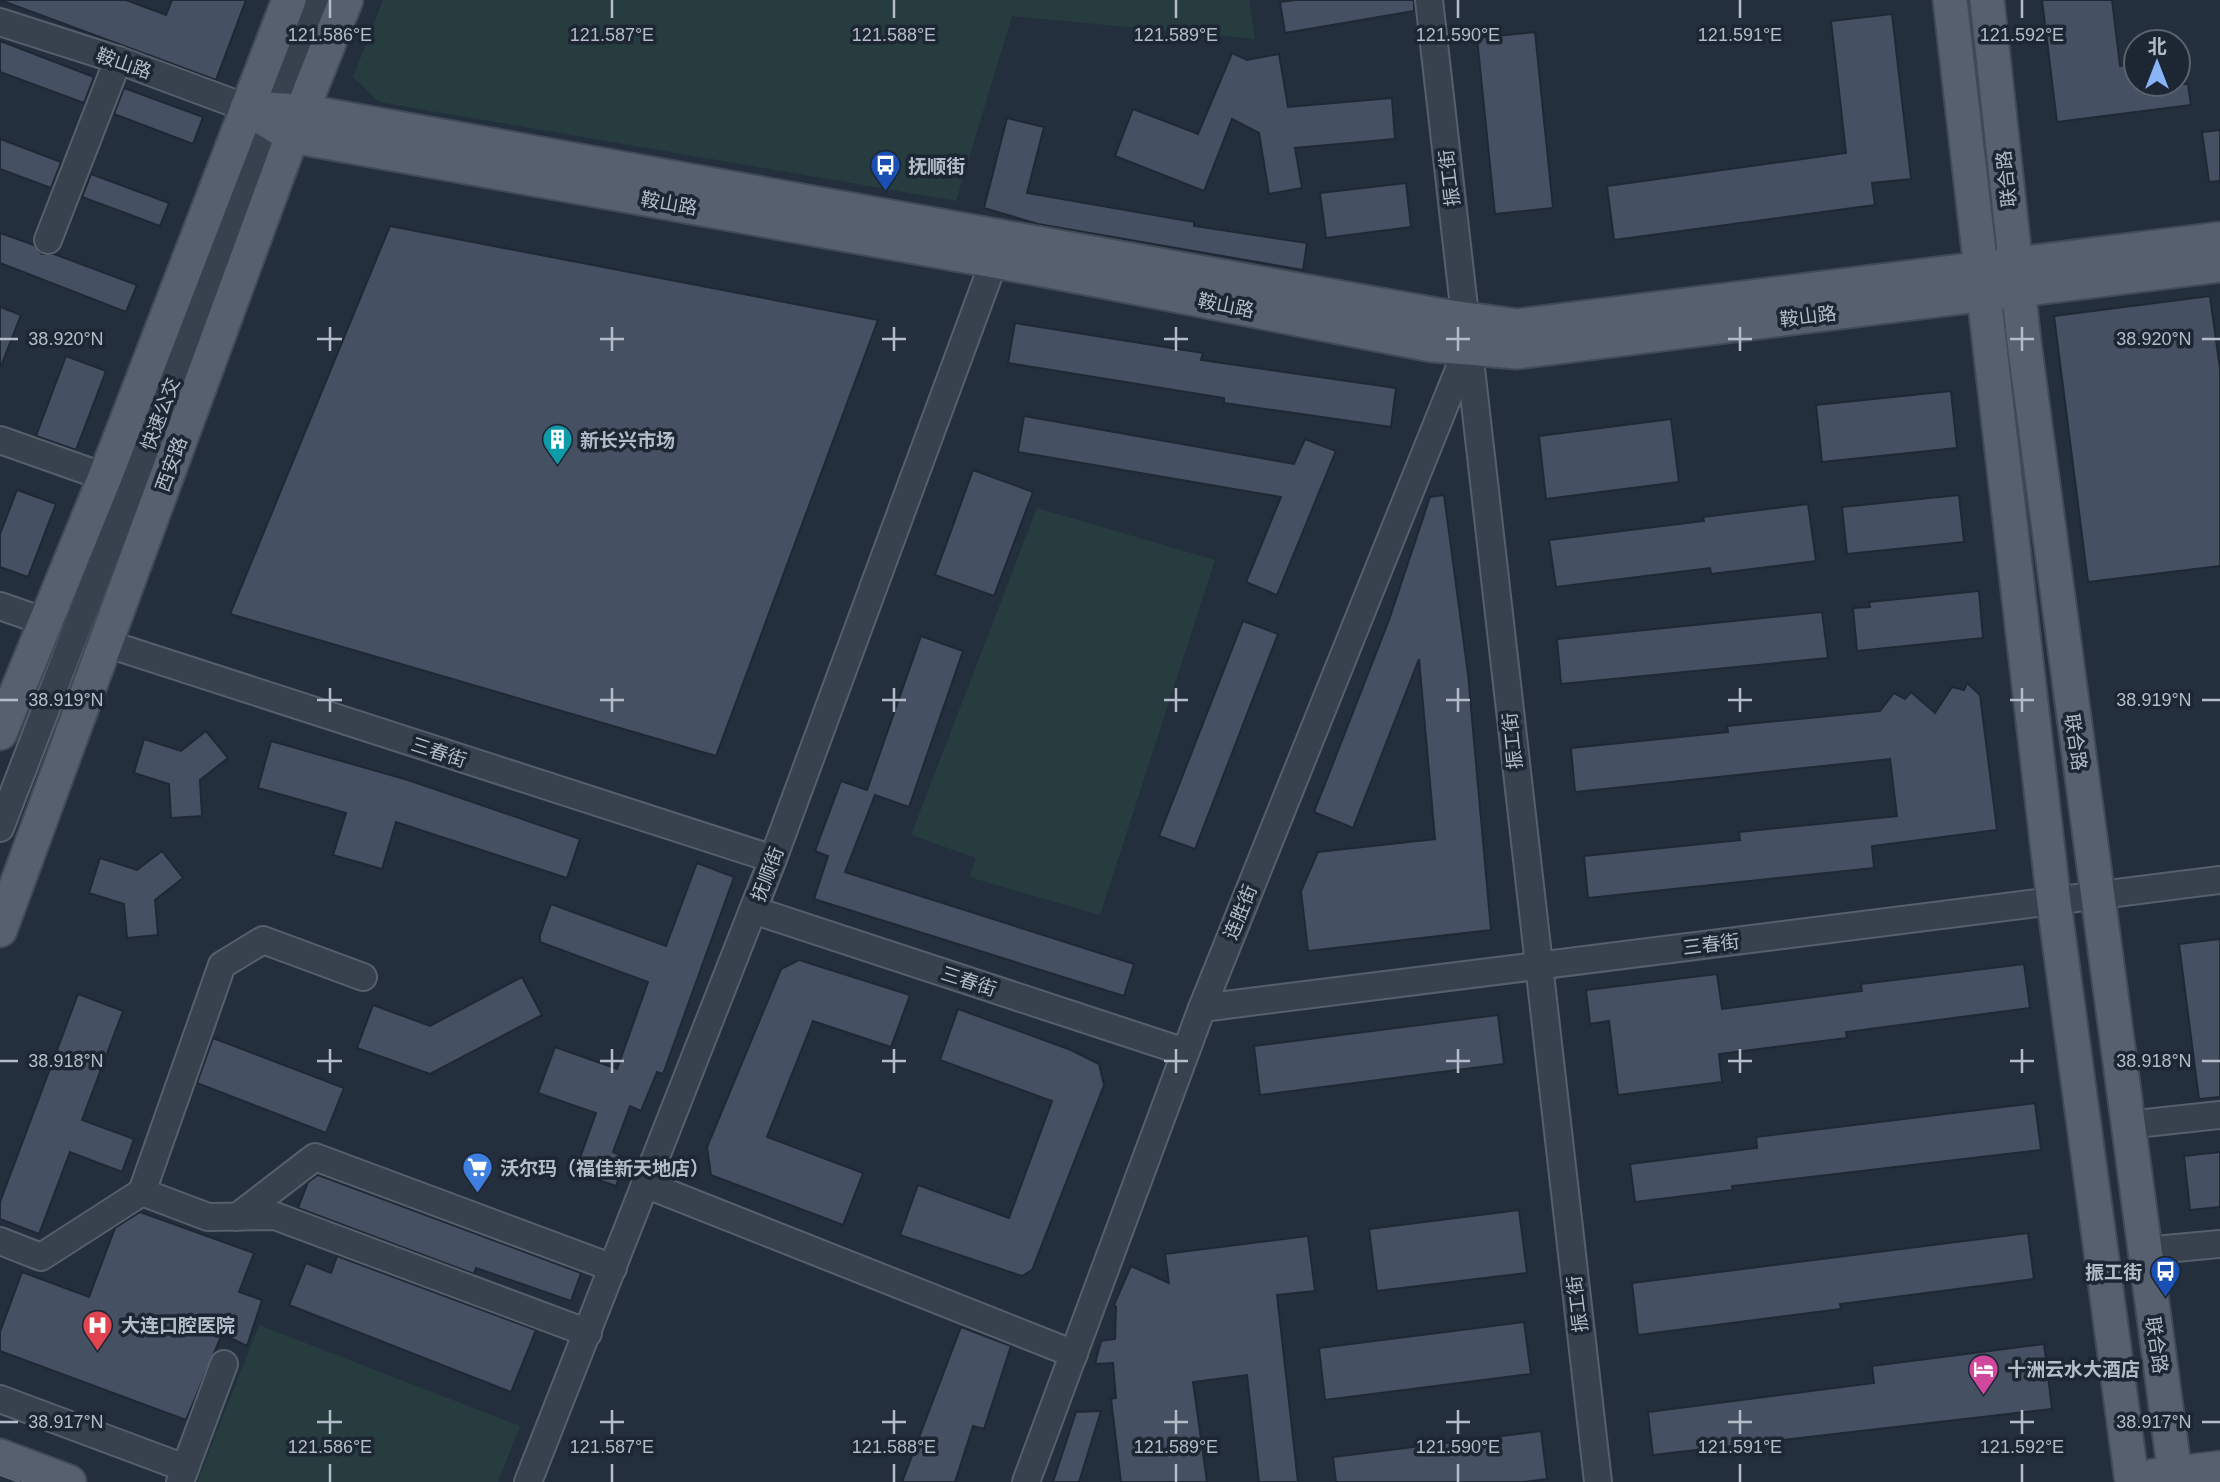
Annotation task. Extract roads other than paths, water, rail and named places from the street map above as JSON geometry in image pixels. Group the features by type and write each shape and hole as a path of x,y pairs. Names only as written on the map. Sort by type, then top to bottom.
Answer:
{"main road":[{"name":"西安路","path":"0,930 105,643 278,118 289,0"},
{"name":"西安路","path":"0,733 43,621 105,477 278,118 346,0"},
{"name":"联合路","path":"1950,0 1980,282 2124,1481"},
{"name":"联合路","path":"1987,0 2017,277 2127,1125 2176,1478"},
{"name":"鞍山路","path":"278,118 994,261 1432,345 1466,333"},
{"name":"鞍山路","path":"278,118 1466,333 1517,352 2017,277 2220,239"},
{"name":"鞍山路","path":"2017,277 2220,265"},
{"path":"0,1456 69,1482"},
{"path":"2124,1481 2176,1478 2220,1468"}],"street":[{"name":"快速公交","path":"0,828 278,118 319,0"},
{"name":"振工街","path":"1429,0 1598,1482"},
{"name":"鞍山路","path":"0,22 118,60 278,118"},
{"path":"48,240 118,60"},
{"name":"抚顺街","path":"528,1482 773,859 994,261"},
{"name":"连胜街","path":"1026,1482 1185,1052 1466,333"},
{"path":"0,440 105,477"},
{"path":"0,606 43,621"},
{"name":"三春街","path":"105,643 773,859"},
{"name":"三春街","path":"1202,1008 2054,903 2220,880"},
{"name":"三春街","path":"753,910 1185,1052"},
{"path":"0,1241 41,1257 142,1192 222,965 263,940 363,977"},
{"path":"2127,1125 2220,1115"},
{"path":"237,1217 315,1157 613,1268"},
{"path":"645,1184 1074,1354"},
{"path":"142,1192 208,1217 275,1216 587,1333"},
{"path":"2144,1251 2220,1244"},
{"path":"0,1399 183,1475 224,1364"}],"tram line":[{"path":"0,1475 19,1482"}],"place":[{"name":"抚顺街","path":"885,193"},
{"name":"新长兴市场","path":"557,467"},
{"name":"沃尔玛（福佳新天地店）","path":"477,1195"},
{"name":"振工街","path":"2165,1299"},
{"name":"大连口腔医院","path":"98,1352"},
{"name":"十洲云水大酒店","path":"1984,1396"}]}
